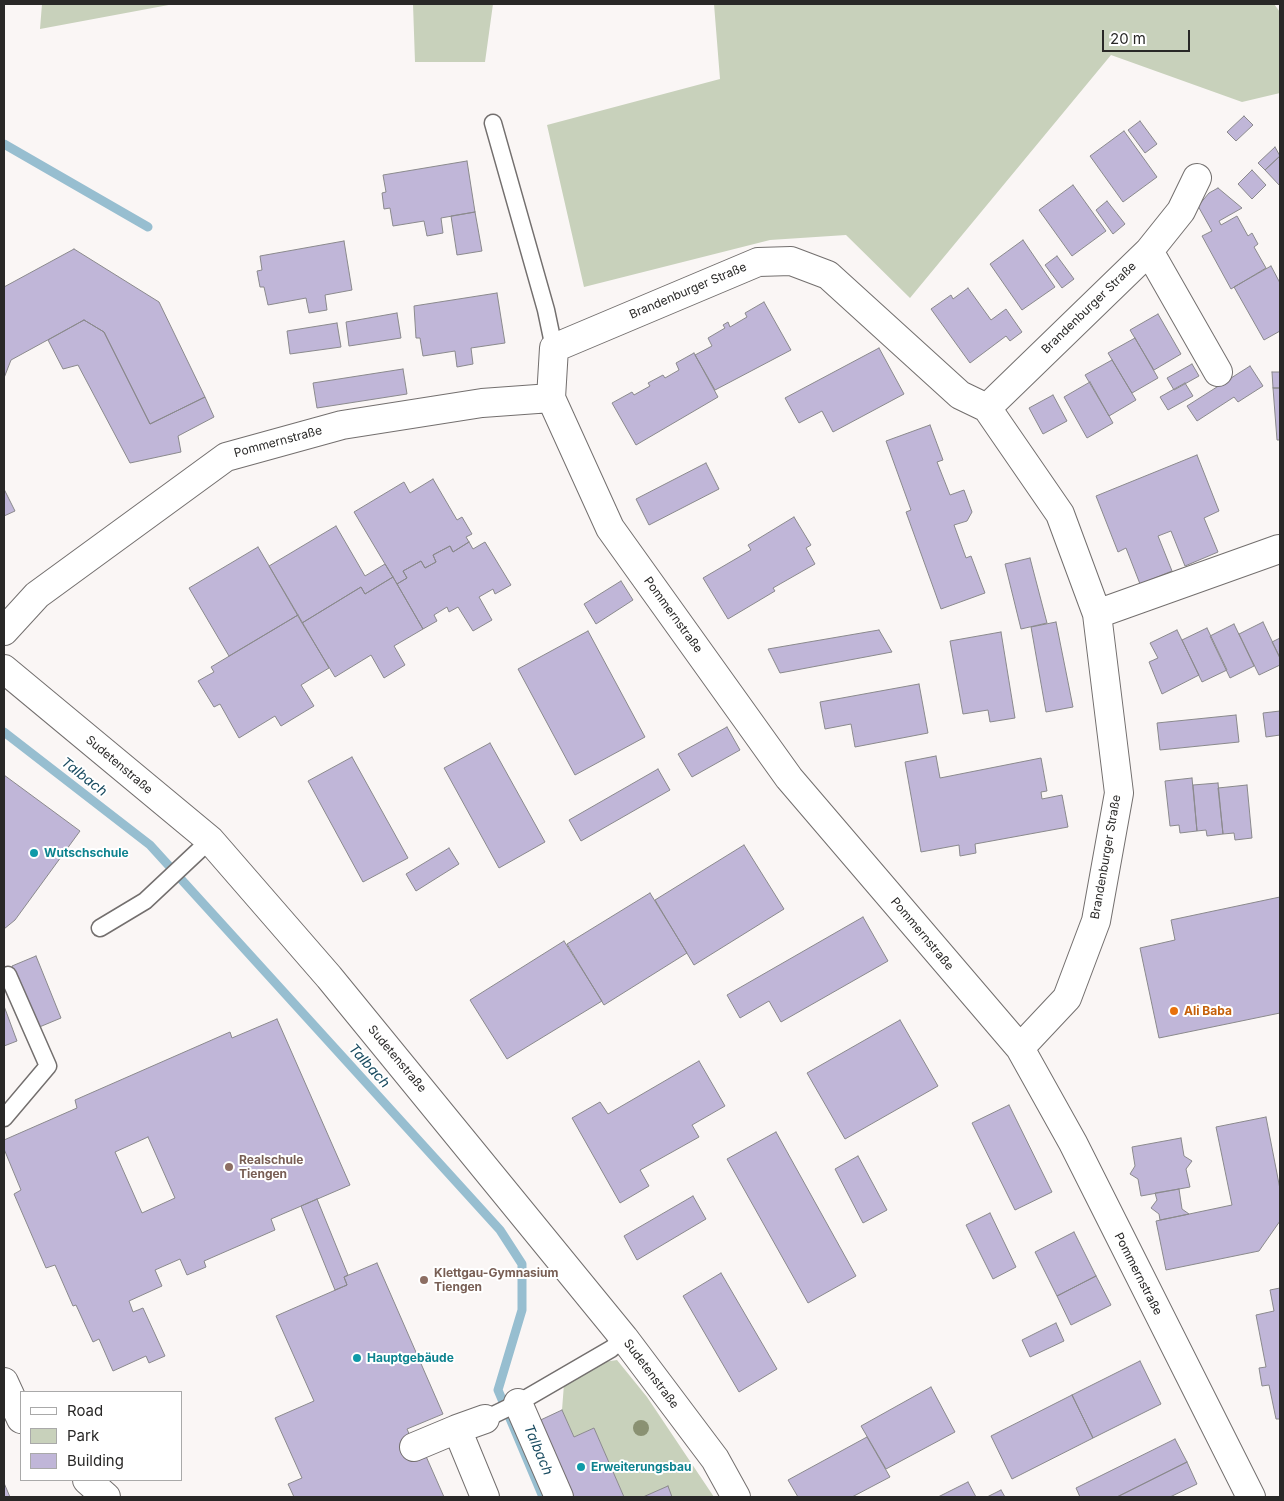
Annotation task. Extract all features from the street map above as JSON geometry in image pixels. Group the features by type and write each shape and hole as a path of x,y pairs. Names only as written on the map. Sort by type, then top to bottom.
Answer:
{"street":[{"name":"Brandenburger Straße","path":"987,408 1149,251 1181,211 1197,178"},
{"name":"Brandenburger Straße","path":"1149,251 1218,372"},
{"name":"Brandenburger Straße","path":"554,348 758,262 791,262 828,275 960,395 987,408 1060,514 1097,614 1119,793 1096,921 1067,998 1020,1048"},
{"name":"Pommernstraße","path":"554,348 551,398 610,528 784,770 1020,1048 1073,1143 1251,1497"},
{"name":"Pommernstraße","path":"4,631 37,595 226,457 342,425 482,403 551,398"},
{"path":"1097,614 1279,549"},
{"name":"Sudetenstraße","path":"4,669 210,840 329,977 624,1338 715,1459 736,1497"},
{"path":"4,1382 20,1417"},
{"path":"518,1403 559,1497"},
{"path":"414,1446 485,1419"},
{"path":"457,1429 485,1497"},
{"path":"88,1481 106,1497"}],"lane":[{"path":"494,123 546,310 554,348"},
{"path":"100,928 145,901 210,840"},
{"path":"4,1118 48,1066 8,974"},
{"path":"485,1419 518,1403 611,1349 624,1338"}],"green space":[{"path":"42,4 174,4 40,29"},
{"path":"413,4 493,4 485,62 415,62"},
{"path":"714,4 1274,4 1280,12 1280,93 1242,102 1111,55 910,298 846,235 770,240 584,287 547,125 720,79"},
{"path":"617,1360 647,1397 714,1497 672,1497 667,1487 643,1497 624,1497 594,1428 574,1437 562,1410 564,1384 604,1362"}],"building":[{"path":"1244,116 1253,125 1236,141 1227,132"},
{"path":"1140,121 1157,144 1145,153 1128,130"},
{"path":"1124,131 1157,177 1123,202 1090,156"},
{"path":"1275,147 1280,156 1265,170 1258,163"},
{"path":"1280,156 1280,186 1265,170"},
{"path":"467,161 475,212 441,218 443,233 427,236 424,221 393,226 390,208 384,209 382,193 386,192 383,175"},
{"path":"1252,170 1266,185 1252,199 1238,184"},
{"path":"1073,185 1106,231 1072,256 1039,210"},
{"path":"1218,188 1242,208 1219,221 1221,225 1237,216 1248,236 1252,233 1258,244 1254,247 1266,268 1231,289 1202,236 1212,231 1198,206 1209,193"},
{"path":"1107,201 1125,224 1113,234 1096,210"},
{"path":"475,212 482,251 457,255 451,216"},
{"path":"1023,240 1055,287 1022,310 990,264"},
{"path":"344,241 352,290 325,295 327,310 309,313 306,298 268,305 264,287 260,287 257,271 262,270 260,256"},
{"path":"74,249 159,302 205,397 150,424 104,332 84,320 11,360 4,378 4,287"},
{"path":"1057,256 1074,279 1062,288 1045,265"},
{"path":"1271,266 1280,283 1280,331 1264,340 1234,287"},
{"path":"968,288 991,320 1006,309 1022,332 1010,341 1006,336 970,363 931,309 951,295 953,299"},
{"path":"497,293 505,343 471,348 473,364 457,367 455,351 423,356 420,338 416,338 414,306"},
{"path":"764,302 791,350 715,390 695,355 712,346 708,338 725,328 723,325 728,322 730,327 747,317 745,313"},
{"path":"397,313 401,338 349,346 346,322"},
{"path":"1158,314 1181,354 1154,370 1130,330"},
{"path":"84,320 104,332 150,424 205,397 214,417 178,436 181,452 130,463 78,365 63,369 48,340"},
{"path":"337,323 341,347 290,354 287,331"},
{"path":"1135,338 1158,378 1132,393 1108,353"},
{"path":"879,348 904,394 833,432 822,411 799,423 785,398"},
{"path":"694,353 718,397 636,445 612,403 632,392 634,395 650,386 648,383 663,375 665,378 679,370 676,363"},
{"path":"1112,360 1136,400 1109,416 1085,375"},
{"path":"1192,364 1199,376 1174,390 1167,378"},
{"path":"1250,366 1263,386 1238,402 1234,397 1197,421 1187,406"},
{"path":"403,369 407,394 317,408 313,383"},
{"path":"1272,372 1280,372 1280,388 1273,388"},
{"path":"1090,382 1113,423 1087,438 1064,397"},
{"path":"1185,383 1193,396 1168,410 1160,397"},
{"path":"1273,388 1280,388 1280,440 1277,440"},
{"path":"1053,395 1067,421 1043,434 1029,408"},
{"path":"930,425 943,460 937,462 950,495 964,490 972,512 967,521 954,525 966,558 971,556 985,593 941,609 906,512 911,510 886,441"},
{"path":"1197,455 1219,511 1204,518 1218,552 1185,566 1171,531 1158,536 1172,571 1140,584 1126,548 1118,552 1096,496"},
{"path":"706,463 719,489 649,525 636,499"},
{"path":"433,479 457,520 462,517 472,534 466,537 469,542 453,552 450,546 433,555 436,562 425,568 421,561 403,571 407,578 397,584 354,512 404,482 410,493"},
{"path":"4,489 15,511 4,516"},
{"path":"794,517 811,545 806,548 815,564 773,588 775,591 728,619 703,578 751,550 748,545"},
{"path":"336,526 365,576 385,564 393,577 365,594 361,587 302,623 269,566"},
{"path":"469,542 473,549 485,542 511,585 495,594 493,589 479,597 492,620 473,631 458,607 449,612 447,607 434,615 437,621 423,629 397,584 407,578 403,571 421,561 425,568 436,562 433,555 450,546 453,552"},
{"path":"258,547 298,615 229,656 189,588"},
{"path":"1030,558 1047,623 1021,629 1005,564"},
{"path":"393,577 423,629 394,646 405,665 384,678 371,655 335,677 302,623 361,587 365,594"},
{"path":"621,581 633,600 596,624 584,604"},
{"path":"298,615 329,668 301,685 314,706 281,726 275,716 239,738 220,704 214,707 198,681 214,672 211,667"},
{"path":"1056,622 1073,707 1046,712 1031,627"},
{"path":"1263,622 1280,658 1280,665 1259,675 1239,634"},
{"path":"1234,624 1254,666 1230,678 1210,636"},
{"path":"1207,628 1227,670 1202,682 1182,640"},
{"path":"879,630 892,652 780,673 768,649"},
{"path":"1177,630 1199,675 1162,694 1149,662 1158,658 1150,643"},
{"path":"588,631 645,737 575,775 518,669"},
{"path":"1001,632 1015,718 990,722 988,710 963,714 950,641"},
{"path":"1280,638 1280,658 1272,642"},
{"path":"919,684 928,733 855,747 851,724 825,729 820,702"},
{"path":"1280,711 1280,735 1266,737 1263,713"},
{"path":"1236,715 1239,742 1160,750 1157,723"},
{"path":"727,727 740,750 692,777 678,754"},
{"path":"490,743 545,842 499,868 444,768"},
{"path":"936,756 940,778 1041,758 1047,791 1041,792 1042,799 1062,795 1068,827 975,844 976,853 960,856 959,845 921,852 905,762"},
{"path":"352,757 408,858 363,882 308,781"},
{"path":"658,769 670,790 581,841 569,820"},
{"name":"Wutschschule","path":"4,775 80,831 15,920 4,929"},
{"path":"1192,778 1197,831 1180,833 1179,825 1170,826 1165,781"},
{"path":"1218,783 1223,834 1207,836 1206,830 1197,831 1193,785"},
{"path":"1247,785 1252,838 1235,840 1234,833 1223,834 1218,788"},
{"path":"744,845 784,909 694,965 655,900"},
{"path":"449,848 459,864 416,891 406,874"},
{"path":"650,893 687,953 604,1005 567,944"},
{"path":"1280,897 1280,1013 1159,1038 1140,948 1175,940 1171,920"},
{"path":"863,917 888,961 781,1022 769,1001 740,1018 727,995"},
{"path":"564,941 602,1001 507,1059 470,1000"},
{"path":"36,956 61,1018 37,1028 12,966"},
{"path":"4,1006 17,1041 4,1046"},
{"path":"277,1019 350,1185 271,1219 275,1230 204,1261 206,1267 187,1275 180,1259 155,1270 162,1286 129,1301 133,1312 143,1308 165,1356 149,1363 146,1356 113,1371 99,1339 93,1342 76,1305 73,1306 55,1265 46,1268 14,1194 21,1190 4,1149 4,1140 77,1108 75,1100 230,1032 232,1038","holes":["148,1137 175,1198 142,1213 115,1152"]},
{"path":"900,1020 938,1086 845,1139 807,1073"},
{"path":"699,1061 725,1106 692,1125 699,1137 640,1170 649,1186 620,1203 572,1118 600,1102 608,1114"},
{"path":"1009,1105 1052,1192 1015,1210 972,1123"},
{"path":"1266,1117 1280,1189 1280,1221 1259,1251 1166,1270 1156,1221 1232,1205 1216,1127"},
{"path":"776,1132 856,1276 808,1303 727,1159"},
{"path":"1181,1138 1184,1156 1192,1161 1186,1169 1190,1187 1141,1196 1138,1179 1130,1174 1135,1166 1132,1147"},
{"path":"858,1156 887,1210 863,1223 835,1169"},
{"path":"1179,1189 1182,1209 1189,1214 1160,1220 1159,1214 1151,1208 1157,1200 1155,1193"},
{"path":"693,1196 706,1219 637,1260 624,1236"},
{"path":"317,1199 348,1275 344,1277 347,1285 335,1290 301,1206"},
{"path":"990,1213 1016,1267 993,1279 966,1225"},
{"path":"1074,1232 1096,1276 1057,1296 1035,1252"},
{"name":"Hauptgebäude","path":"377,1263 443,1414 407,1429 419,1457 425,1454 444,1497 294,1497 288,1484 302,1478 275,1418 314,1401 276,1316 347,1285 344,1277"},
{"path":"721,1273 777,1369 739,1392 683,1296"},
{"path":"1096,1276 1111,1305 1071,1325 1057,1296"},
{"path":"1280,1288 1280,1419 1276,1419 1269,1385 1262,1386 1259,1368 1266,1367 1256,1315 1274,1311 1270,1290"},
{"path":"1056,1323 1064,1341 1030,1357 1022,1340"},
{"path":"1140,1361 1161,1404 1093,1438 1072,1395"},
{"path":"931,1387 955,1432 886,1469 861,1426"},
{"path":"1072,1395 1093,1438 1012,1479 991,1436"},
{"name":"Erweiterungsbau","path":"562,1410 574,1437 594,1428 624,1497 564,1497 532,1424"},
{"path":"867,1437 890,1477 852,1497 798,1497 788,1480"},
{"path":"1175,1439 1187,1462 1117,1497 1080,1497 1076,1488"},
{"path":"1187,1462 1197,1484 1170,1497 1117,1497"},
{"path":"968,1482 976,1497 938,1497"},
{"path":"4,1483 10,1497 4,1497"},
{"name":"Erweiterungsbau","path":"668,1486 672,1497 643,1497"},
{"path":"1001,1490 1005,1497 987,1497"}],"waterway":[{"path":"4,144 148,227"},
{"name":"Talbach","path":"4,732 150,845 500,1230 522,1264 522,1310 498,1390 543,1497"}],"place":[{"name":"Wutschschule","path":"34,853"},
{"name":"Ali Baba","path":"1174,1011"},
{"name":"Realschule Tiengen","path":"229,1167"},
{"name":"Klettgau-Gymnasium Tiengen","path":"424,1280"},
{"name":"Hauptgebäude","path":"357,1358"},
{"name":"Erweiterungsbau","path":"581,1467"}]}
